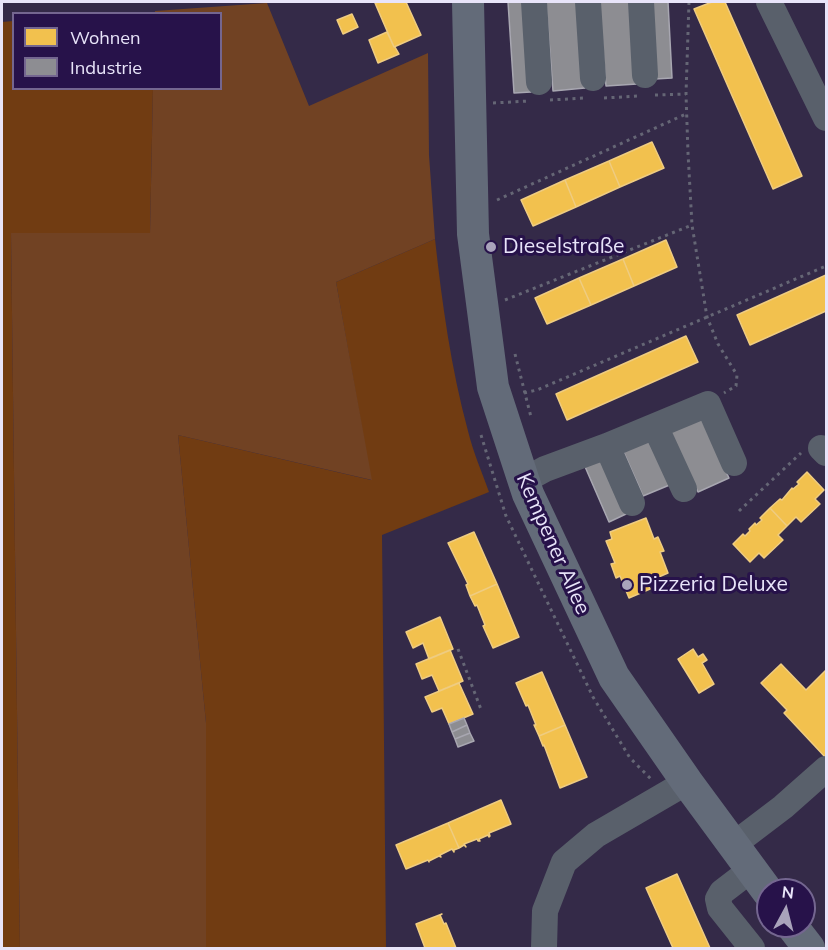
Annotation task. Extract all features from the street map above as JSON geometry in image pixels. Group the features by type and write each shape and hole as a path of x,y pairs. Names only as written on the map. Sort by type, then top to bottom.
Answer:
{"main road":[{"name":"Kempener Allee","path":"468,2 473,234 493,387 523,481 532,505 614,677 758,878"}],"street":[{"path":"534,2 539,94"},
{"path":"588,2 596,91"},
{"path":"641,2 645,89"},
{"path":"769,2 826,118"},
{"path":"523,481 545,469 608,446 708,404 734,463"},
{"path":"655,426 684,489"},
{"path":"608,446 632,503"},
{"path":"733,845 783,807 826,769"},
{"path":"544,948 545,911 564,862 596,835 687,782"},
{"path":"752,948 720,908 718,899 722,892 756,882"}],"path":[{"path":"689,2 686,114 692,225 707,318 718,344 737,375 735,386 708,404"},
{"path":"470,104 539,94 596,91 645,89 686,94"},
{"path":"491,203 686,114"},
{"path":"503,301 692,225"},
{"path":"524,393 537,390 826,266"},
{"path":"738,511 804,450 824,451"},
{"path":"458,649 482,712"}],"shaded area":[{"path":"267,3 309,106 428,53 429,155 435,239 336,282 372,480 178,435 206,723 206,948 20,948 11,233 150,233 153,90 222,90 222,12 155,11"},
{"path":"12,21 12,90 153,90 150,233 11,233 20,948 2,948 2,22"},
{"path":"435,239 444,311 457,383 470,439 489,492 382,535 386,948 206,948 206,723 178,435 371,480 336,282"}],"building: Wohnen":[{"path":"406,2 421,35 394,47 375,3"},
{"path":"712,2 725,2 802,176 773,189 694,9"},
{"path":"352,14 358,27 343,34 337,20"},
{"path":"387,32 399,54 378,63 369,40"},
{"path":"652,142 664,168 620,187 609,161"},
{"path":"609,161 620,187 576,207 565,180"},
{"path":"565,180 576,207 533,226 521,200"},
{"path":"666,240 677,267 634,286 623,259"},
{"path":"623,259 634,286 591,305 579,278"},
{"path":"826,275 826,311 750,345 737,315"},
{"path":"579,278 591,305 547,324 535,298"},
{"path":"686,336 698,362 567,420 556,394"},
{"path":"807,472 824,490 815,499 820,504 801,522 796,517 787,526 770,508 799,484 797,482"},
{"path":"770,508 787,526 778,535 783,540 764,558 759,553 750,562 733,544 743,534 745,536 755,523 756,525 762,520 760,518"},
{"path":"646,518 654,539 658,537 664,551 660,552 668,573 647,582 650,589 629,598 620,576 616,578 611,564 615,563 606,541 612,539 610,532"},
{"path":"474,532 497,584 470,596 466,585 468,584 448,543"},
{"path":"497,584 519,637 493,648 477,605 475,606 470,596"},
{"path":"440,617 453,649 429,659 423,643 413,648 406,632"},
{"path":"693,649 698,657 703,654 707,660 702,663 714,684 699,693 678,659"},
{"path":"450,650 463,681 439,691 432,675 422,679 416,664"},
{"path":"781,664 806,690 826,670 826,758 784,713 787,710 761,683"},
{"path":"542,672 565,725 539,736 528,705 526,706 516,683"},
{"path":"459,683 473,714 449,724 442,708 432,712 425,697"},
{"path":"565,725 587,777 560,788 539,736"},
{"path":"501,800 511,824 489,833 489,837 488,835 479,839 480,841 477,839 464,844 466,847 464,845 459,848 448,823"},
{"path":"448,823 459,848 454,852 452,849 429,862 428,860 406,869 396,845"},
{"path":"677,874 710,948 673,948 646,888"},
{"path":"442,914 440,915 444,924 446,923 456,948 425,948 416,924"}],"building: Industrie":[{"path":"508,2 525,2 531,92 514,93"},
{"path":"546,2 578,2 585,88 553,91"},
{"path":"599,2 631,2 637,84 606,86"},
{"path":"651,2 668,2 672,78 655,79"},
{"path":"699,414 729,478 698,492 668,428"},
{"path":"650,433 672,484 643,496 621,446"},
{"path":"600,455 626,514 609,522 583,462"},
{"path":"464,718 467,725 452,732 449,724"},
{"path":"467,725 470,733 455,739 452,732"},
{"path":"470,733 474,741 458,747 455,739"}],"place":[{"name":"Dieselstraße","path":"491,247"},
{"name":"Pizzeria Deluxe","path":"627,585"}]}
